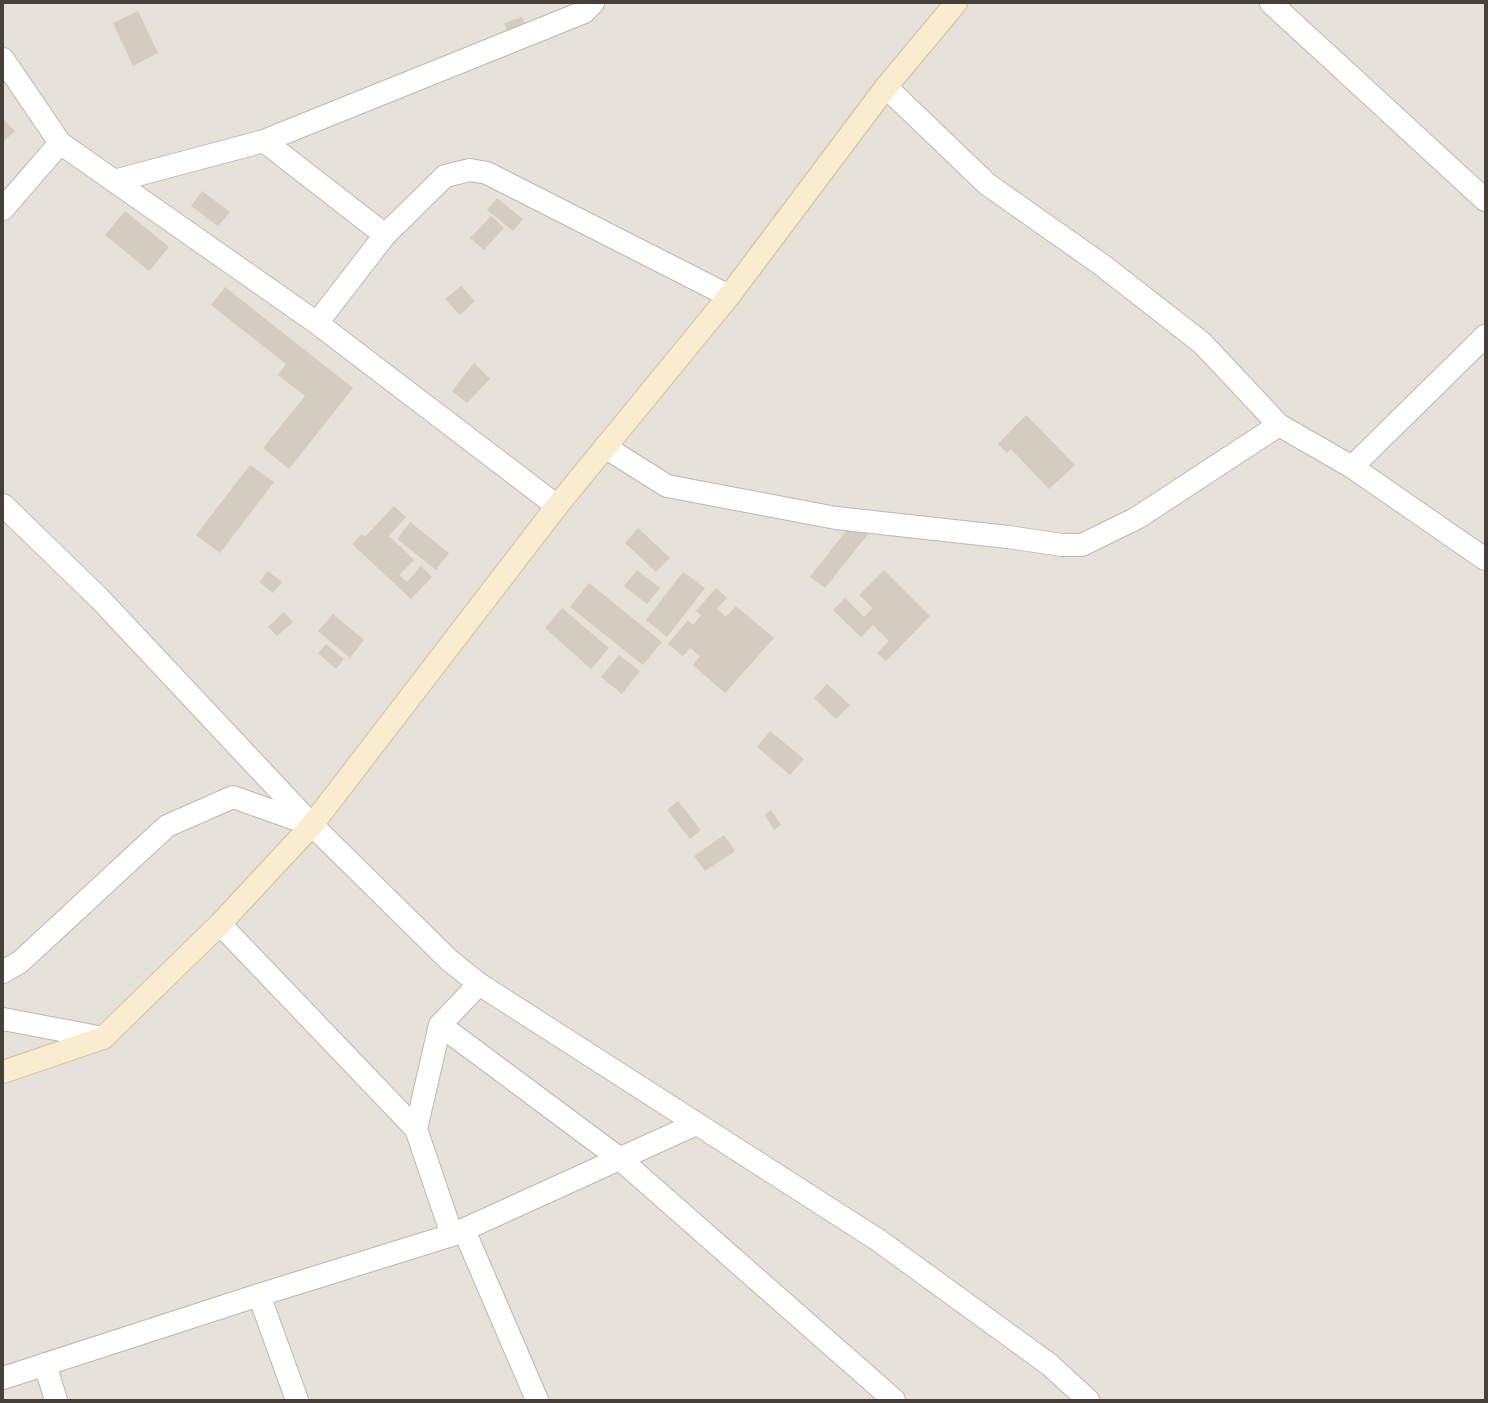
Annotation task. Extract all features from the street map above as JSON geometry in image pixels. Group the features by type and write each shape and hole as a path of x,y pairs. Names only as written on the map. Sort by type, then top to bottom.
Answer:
{"main road":[{"path":"3,1072 103,1038 220,924 312,825 557,506 729,296 886,87 956,3"}],"street":[{"path":"114,181 264,141 584,12 593,3"},
{"path":"1271,3 1485,200"},
{"path":"3,59 60,143 317,323 557,506"},
{"path":"886,87 987,184 1102,265 1202,344 1279,425 1352,467 1485,559"},
{"path":"264,141 385,235"},
{"path":"3,209 60,143"},
{"path":"317,323 385,235 445,176 470,170 487,173 729,296"},
{"path":"1352,467 1485,336"},
{"path":"605,447 667,486 836,518 1008,537 1062,545 1082,545 1137,518 1279,425"},
{"path":"3,505 99,598 312,825 449,960 479,984 878,1240 1050,1365 1088,1400"},
{"path":"3,972 20,962 167,826 233,797 312,825"},
{"path":"220,924 416,1129 458,1233 537,1400"},
{"path":"416,1129 440,1025 479,984"},
{"path":"3,1019 103,1038"},
{"path":"440,1025 620,1158 894,1400"},
{"path":"3,1378 259,1295 458,1233 696,1124"},
{"path":"259,1295 298,1400"},
{"path":"45,1364 56,1400"}],"shaded area":[{"path":"3,3 1485,3 1485,1400 3,1400"}],"building":[{"path":"138,11 158,53 133,66 113,23"},
{"path":"522,17 527,32 510,39 504,23"},
{"path":"3,119 15,131 3,142"},
{"path":"202,191 230,212 218,226 191,206"},
{"path":"497,198 523,219 513,231 487,210"},
{"path":"125,211 169,247 149,271 105,235"},
{"path":"491,216 504,228 484,250 470,238"},
{"path":"461,286 475,301 460,315 445,299"},
{"path":"225,287 353,388 289,469 263,448 305,396 278,375 286,364 211,305"},
{"path":"474,363 490,379 467,403 452,391"},
{"path":"1026,415 1075,465 1049,489 1011,449 1007,453 998,444"},
{"path":"250,465 274,482 220,553 196,535"},
{"path":"394,506 406,517 389,536 414,560 399,575 407,582 421,566 432,577 411,599 352,544 362,534 365,537"},
{"path":"410,522 449,553 436,570 397,539"},
{"path":"853,522 868,534 825,588 810,577"},
{"path":"638,528 670,558 656,572 625,543"},
{"path":"637,570 660,588 647,604 624,586"},
{"path":"884,570 930,616 886,661 877,653 889,641 873,625 861,637 833,610 845,598 864,617 873,608 859,595"},
{"path":"268,571 282,582 273,593 259,582"},
{"path":"683,572 705,588 667,637 646,620"},
{"path":"589,583 662,642 643,665 570,607"},
{"path":"716,588 727,598 717,609 726,617 736,606 774,638 725,693 693,665 700,656 690,648 683,656 668,644 688,620 693,625 701,615 696,611"},
{"path":"562,608 609,648 591,669 545,628"},
{"path":"284,612 293,622 277,636 268,627"},
{"path":"333,614 364,640 350,658 318,631"},
{"path":"326,644 344,659 336,669 318,653"},
{"path":"619,655 640,671 622,694 601,677"},
{"path":"827,684 850,705 836,719 814,698"},
{"path":"770,731 804,759 790,775 757,747"},
{"path":"678,801 701,830 690,839 667,810"},
{"path":"771,810 781,825 774,830 765,815"},
{"path":"724,835 735,851 705,871 694,856"}]}
